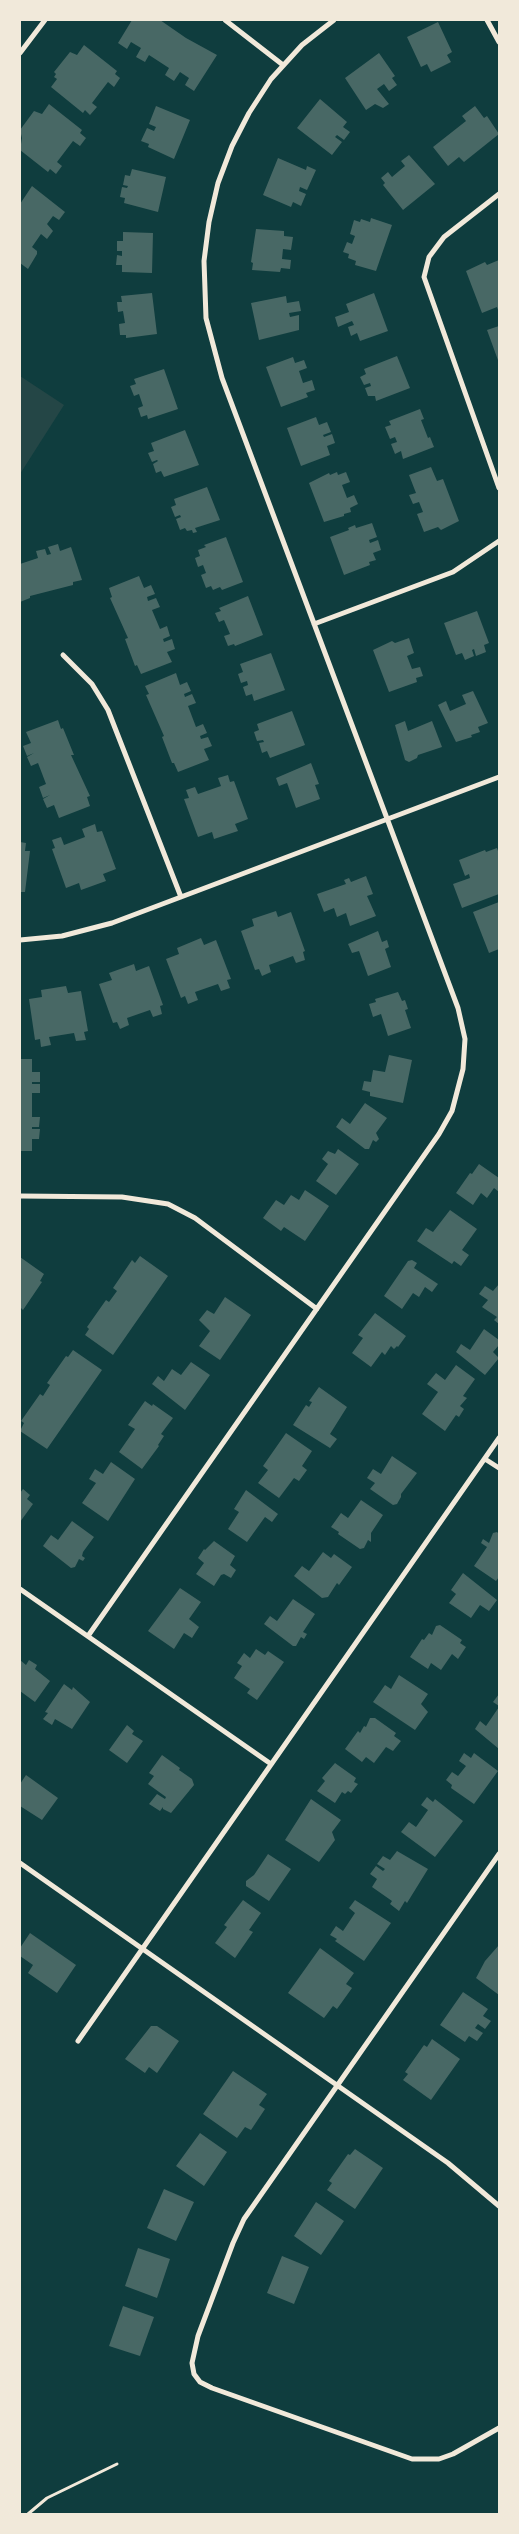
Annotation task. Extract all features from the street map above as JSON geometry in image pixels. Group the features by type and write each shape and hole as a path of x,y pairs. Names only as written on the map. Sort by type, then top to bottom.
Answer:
{"street":[{"path":"20,54 45,20"},
{"path":"225,20 283,65"},
{"path":"88,1636 439,1134 457,1097 464,1062 463,1024 222,378 210,338 204,299 206,242 218,184 241,128 259,96 283,65 302,45 334,20"},
{"path":"487,20 499,42"},
{"path":"499,194 444,237 429,257 424,277 499,488"},
{"path":"314,624 453,572 499,541"},
{"path":"63,655 92,684 108,710 181,897"},
{"path":"20,940 88,930 181,897 499,777"},
{"path":"20,1196 122,1197 168,1204 195,1218 317,1309"},
{"path":"78,2041 499,1438"},
{"path":"485,1459 499,1468"},
{"path":"20,1589 271,1764"},
{"path":"499,1854 254,2204 238,2231 198,2336 192,2363 194,2374 200,2382 226,2394 412,2459 439,2459 453,2454 499,2428"},
{"path":"20,1863 448,2163 499,2206"}],"path":[{"path":"28,2514 47,2498 117,2464"}],"shaded area":[{"path":"20,376 64,405 20,474"}],"building":[{"path":"132,20 160,20 186,38 217,55 194,91 185,85 189,78 180,72 174,81 165,75 169,68 149,55 145,62 136,57 141,48 131,42 127,49 118,43"},
{"path":"438,22 452,52 447,55 451,62 431,72 427,64 421,67 407,37"},
{"path":"84,45 117,71 115,74 120,78 114,87 108,82 92,103 97,107 90,115 85,110 83,113 51,87 57,79 54,77 56,74 54,72 70,52 77,55"},
{"path":"379,53 395,76 392,78 397,85 389,91 384,84 377,89 389,104 383,108 375,104 366,110 345,78"},
{"path":"320,99 347,122 343,127 350,132 344,140 337,135 335,137 342,142 332,155 297,128"},
{"path":"49,104 82,130 80,133 86,138 80,146 73,141 57,162 62,166 56,174 50,169 48,172 20,150 22,138 20,130 34,111 42,114"},
{"path":"156,106 190,120 174,159 148,147 149,144 141,141 147,128 154,131 156,127 149,124"},
{"path":"475,106 484,118 487,116 499,134 464,162 459,157 448,166 433,147 466,121 462,116"},
{"path":"409,155 435,184 403,210 383,185 385,183 381,178 388,172 392,177 405,166 401,161"},
{"path":"278,158 306,170 307,166 316,170 307,190 300,187 299,191 306,194 301,206 293,202 291,207 263,195"},
{"path":"132,169 166,177 158,212 124,203 125,198 120,197 122,187 127,188 128,186 123,185 125,175 130,176"},
{"path":"32,186 65,212 59,220 53,216 47,224 53,231 47,239 41,234 32,247 37,251 37,254 28,269 20,263 20,204"},
{"path":"371,218 392,225 376,271 355,265 356,261 348,258 349,254 343,252 347,242 352,244 355,236 350,234 354,220 360,222 361,219 370,222"},
{"path":"256,229 284,231 284,236 293,237 291,250 283,249 282,259 291,260 290,269 281,268 280,272 252,270 253,263 251,262"},
{"path":"123,232 153,233 152,273 122,272 122,265 116,265 117,255 122,256 122,251 117,251 117,241 123,241"},
{"path":"499,260 499,313 497,307 482,313 466,271 485,262 487,265"},
{"path":"152,293 157,334 126,338 126,335 120,335 119,324 125,323 123,311 118,312 117,302 122,302 121,296"},
{"path":"374,293 388,331 360,341 357,333 351,336 348,327 354,325 352,321 338,327 335,317 349,312 346,304"},
{"path":"286,296 287,303 299,301 301,311 289,313 290,317 299,315 299,330 259,340 251,303"},
{"path":"499,326 499,363 487,330"},
{"path":"397,356 410,388 376,401 375,396 368,396 365,388 371,386 370,383 364,385 360,377 366,374 364,369"},
{"path":"293,357 295,363 304,360 307,368 299,371 303,383 312,380 315,390 306,393 308,397 281,407 266,367"},
{"path":"164,369 178,409 148,419 147,415 141,417 138,408 143,406 139,394 134,396 130,386 136,384 134,379"},
{"path":"420,409 424,419 421,420 428,438 430,437 434,447 403,459 401,451 395,454 391,444 397,442 395,437 390,439 385,427 391,425 389,421"},
{"path":"316,417 319,425 327,422 331,432 323,435 324,437 332,434 335,443 327,446 330,455 301,466 287,428"},
{"path":"185,430 199,465 164,477 161,471 156,473 153,464 158,461 152,462 148,453 154,451 151,443"},
{"path":"431,467 437,481 443,479 459,521 441,530 438,527 424,532 417,514 423,512 419,502 413,504 409,495 416,493 409,475"},
{"path":"337,472 338,475 346,472 350,482 342,485 347,498 354,495 358,504 350,508 351,512 344,514 344,516 324,522 309,483 329,473 330,475"},
{"path":"207,487 220,520 195,528 197,532 193,533 192,530 187,531 185,528 180,530 176,519 181,517 180,515 175,517 171,507 176,505 174,499"},
{"path":"372,523 377,537 369,540 370,543 378,540 381,550 373,553 376,560 369,562 370,565 344,575 330,537 349,530 348,528 355,525 356,528"},
{"path":"226,537 243,582 222,590 220,587 213,590 211,586 206,588 201,575 206,573 203,565 198,567 195,558 200,556 198,550 206,547 204,545"},
{"path":"58,544 60,551 71,547 82,580 73,582 73,585 30,596 30,598 20,602 20,564 38,558 36,551 45,549 47,555 51,554 48,547"},
{"path":"139,576 144,588 151,585 155,594 147,597 148,601 156,598 160,607 152,610 160,629 167,626 170,636 163,639 164,642 172,639 175,649 167,652 172,662 141,674 137,665 135,666 125,639 128,638 110,598 112,597 109,588"},
{"path":"248,596 263,635 235,646 234,644 228,646 224,636 230,634 224,620 219,622 215,613 221,611 219,608"},
{"path":"477,611 489,643 484,645 486,652 476,656 474,649 472,650 474,656 465,660 462,653 456,655 444,623"},
{"path":"409,638 414,653 407,656 412,669 420,667 423,676 416,678 417,682 389,692 373,650 392,641 395,643"},
{"path":"271,653 285,690 254,701 252,694 246,696 243,687 248,685 247,681 241,683 238,674 243,672 240,664"},
{"path":"176,673 180,685 187,682 191,691 184,694 185,697 192,694 196,703 188,706 196,727 203,724 207,733 200,736 201,739 208,737 212,746 204,749 209,760 178,772 174,763 172,763 162,737 164,736 146,695 149,694 145,686"},
{"path":"473,691 488,723 478,727 480,732 471,735 472,737 456,742 438,705 446,701 450,711 466,704 462,695"},
{"path":"292,711 305,745 270,758 267,751 262,753 259,743 264,742 263,740 257,741 254,732 259,730 257,724"},
{"path":"58,720 74,755 71,755 90,796 87,797 90,806 59,818 54,805 47,808 43,799 50,795 43,798 39,787 46,784 38,763 31,766 27,757 34,753 27,756 23,746 31,743 26,732"},
{"path":"405,721 408,731 432,721 442,747 418,755 417,758 409,762 405,760 395,725"},
{"path":"311,763 319,784 315,785 320,799 296,808 287,783 279,786 276,778"},
{"path":"228,775 230,782 234,781 248,819 235,824 238,831 214,839 212,832 198,837 184,799 189,798 186,790 195,787 198,794 221,786 218,778"},
{"path":"95,824 97,832 102,831 116,869 103,874 106,881 81,890 79,883 66,888 52,849 55,848 52,840 61,837 64,845 85,837 82,829"},
{"path":"20,842 26,843 25,851 30,851 25,892 20,892"},
{"path":"497,848 499,854 499,894 462,908 453,884 470,878 469,874 465,876 459,860 485,850 486,852"},
{"path":"366,876 373,894 367,896 376,916 350,926 346,913 337,917 334,908 324,912 317,894 346,884 344,880 349,878 351,882"},
{"path":"499,902 499,949 489,953 473,912"},
{"path":"276,911 278,917 291,912 305,951 303,952 305,960 296,963 293,956 269,965 271,972 262,976 259,969 255,970 241,931 254,926 252,919"},
{"path":"378,931 382,942 387,940 389,947 385,949 391,967 368,976 359,951 352,953 348,944"},
{"path":"201,938 204,945 216,940 231,979 227,980 230,988 221,991 218,984 195,992 198,1000 188,1004 185,996 181,998 166,959 179,954 177,948"},
{"path":"134,964 136,971 149,966 163,1005 160,1006 162,1014 153,1017 150,1010 127,1018 129,1025 120,1029 117,1022 113,1023 99,984 112,980 109,973"},
{"path":"66,986 68,993 81,991 88,1031 84,1032 86,1040 76,1041 74,1033 49,1037 51,1045 41,1047 40,1039 35,1040 29,999 42,997 41,990"},
{"path":"398,992 402,1001 405,1000 408,1009 405,1010 411,1028 388,1036 381,1014 373,1017 369,1004 376,1002 375,999"},
{"path":"389,1055 412,1060 403,1103 370,1096 370,1092 362,1090 364,1081 371,1082 373,1070 385,1072"},
{"path":"20,1059 32,1059 32,1072 40,1072 40,1082 32,1082 32,1084 40,1084 40,1093 32,1093 32,1117 40,1117 39,1127 32,1127 32,1129 40,1129 39,1139 32,1139 32,1151 20,1151"},
{"path":"365,1103 387,1118 376,1133 379,1139 376,1142 373,1140 369,1149 365,1149 336,1127 342,1118 350,1124"},
{"path":"338,1149 359,1164 336,1195 316,1181 328,1164 322,1159 328,1151 335,1154"},
{"path":"479,1164 499,1178 499,1192 494,1188 487,1198 481,1193 473,1205 456,1193"},
{"path":"305,1190 329,1206 305,1241 284,1227 281,1231 263,1218 276,1200 284,1205 291,1195 299,1200"},
{"path":"450,1210 477,1229 462,1250 469,1255 461,1266 454,1261 452,1264 417,1241 426,1228 433,1232"},
{"path":"140,1256 168,1276 113,1355 85,1335 89,1329 87,1327 106,1300 109,1302 117,1291 113,1288 132,1260 135,1263"},
{"path":"20,1257 44,1274 40,1281 42,1282 23,1310 20,1307"},
{"path":"412,1260 417,1263 414,1268 438,1284 432,1292 425,1287 419,1297 413,1293 402,1309 384,1296 408,1261"},
{"path":"499,1284 499,1324 494,1320 497,1317 482,1307 488,1300 479,1294 485,1286 493,1291"},
{"path":"225,1297 251,1315 220,1360 199,1346 210,1331 199,1320 207,1310 214,1314"},
{"path":"375,1313 406,1336 398,1347 394,1349 391,1346 385,1355 382,1352 371,1367 352,1353 363,1338 358,1335"},
{"path":"484,1329 499,1340 499,1345 493,1352 499,1358 485,1375 456,1352 461,1344 470,1350"},
{"path":"73,1350 102,1370 47,1449 20,1431 24,1423 21,1421 40,1394 43,1396 50,1385 47,1383 66,1356 68,1357"},
{"path":"191,1362 210,1375 185,1410 152,1384 158,1376 164,1381 172,1369 181,1375"},
{"path":"456,1365 475,1379 463,1396 467,1398 460,1406 464,1409 459,1417 456,1415 445,1431 422,1414 438,1392 427,1384 436,1373 445,1380"},
{"path":"319,1387 347,1407 330,1434 337,1439 330,1448 293,1425 306,1405 309,1407 312,1402 309,1401"},
{"path":"145,1401 152,1406 153,1404 173,1418 161,1434 164,1436 159,1446 142,1469 119,1452 135,1429 128,1425"},
{"path":"286,1433 312,1451 302,1466 307,1470 299,1481 294,1478 279,1498 258,1483 268,1470 263,1466"},
{"path":"392,1456 417,1473 401,1494 397,1504 393,1505 370,1489 375,1483 367,1478 373,1469 381,1474"},
{"path":"111,1462 135,1479 108,1521 82,1503 96,1483 89,1479 95,1469 103,1474"},
{"path":"23,1489 30,1495 27,1499 33,1504 20,1522 20,1493"},
{"path":"246,1490 278,1514 272,1522 265,1517 247,1542 228,1529 239,1512 234,1509"},
{"path":"361,1500 383,1515 371,1533 371,1542 368,1540 364,1548 360,1549 331,1527 341,1513 348,1518"},
{"path":"72,1521 94,1537 83,1552 82,1556 85,1558 83,1561 79,1559 75,1567 71,1568 43,1546 51,1535 58,1540"},
{"path":"497,1532 499,1534 499,1577 496,1581 474,1566 487,1547 481,1543 483,1539 489,1543 493,1533"},
{"path":"214,1541 235,1556 230,1565 236,1570 231,1578 224,1574 221,1575 214,1586 196,1574 204,1563 198,1558 204,1549"},
{"path":"323,1552 331,1558 334,1554 352,1567 339,1585 337,1583 328,1597 322,1598 294,1576 302,1566 309,1571"},
{"path":"463,1573 497,1600 489,1611 480,1605 471,1618 449,1603 456,1594 451,1590"},
{"path":"180,1588 201,1602 189,1619 199,1627 192,1638 184,1633 174,1649 148,1631"},
{"path":"293,1599 315,1614 303,1632 307,1634 304,1639 301,1637 296,1646 293,1646 264,1624 270,1616 277,1621"},
{"path":"440,1625 462,1640 460,1643 466,1647 458,1659 452,1654 441,1670 431,1663 428,1669 410,1657 422,1639 424,1640 429,1633 432,1635 436,1626"},
{"path":"256,1649 265,1655 268,1651 284,1662 257,1700 247,1693 250,1689 234,1678 242,1666 237,1663 244,1653 250,1658"},
{"path":"20,1660 26,1665 29,1660 37,1665 35,1669 50,1681 35,1702 20,1691"},
{"path":"399,1675 428,1694 421,1704 428,1712 415,1730 373,1702 385,1685 391,1689"},
{"path":"64,1684 72,1690 73,1687 90,1702 72,1729 55,1719 52,1725 43,1719 48,1713 45,1712"},
{"path":"499,1694 499,1706 493,1702"},
{"path":"499,1707 499,1749 475,1729 480,1721 486,1726"},
{"path":"370,1718 375,1718 396,1733 394,1736 401,1741 393,1751 386,1747 374,1763 366,1757 362,1762 345,1749 358,1731 360,1733 364,1726 366,1727"},
{"path":"127,1725 134,1731 132,1734 143,1741 127,1763 109,1750"},
{"path":"464,1753 471,1758 474,1753 498,1771 474,1804 451,1788 452,1785 446,1780 452,1772 458,1776 466,1766 459,1761"},
{"path":"162,1755 192,1779 194,1785 171,1813 163,1809 163,1807 160,1811 149,1804 157,1794 165,1799 166,1797 148,1784 154,1776 149,1773"},
{"path":"335,1763 356,1778 354,1782 358,1784 351,1793 348,1791 345,1794 342,1792 335,1803 317,1791 325,1781 322,1778"},
{"path":"26,1775 58,1798 42,1820 20,1806 20,1784"},
{"path":"427,1797 433,1802 435,1799 463,1821 435,1857 401,1832 409,1822 416,1827 428,1810 421,1805"},
{"path":"311,1799 341,1820 332,1832 335,1840 319,1862 285,1840"},
{"path":"397,1851 428,1869 407,1903 405,1901 399,1911 390,1904 392,1901 372,1887 377,1879 370,1874 376,1866 383,1871 385,1869 377,1864 383,1856 390,1860"},
{"path":"268,1854 291,1869 269,1901 246,1886 246,1881 254,1875"},
{"path":"243,1900 261,1913 249,1930 253,1932 235,1958 215,1943 227,1927 224,1925"},
{"path":"355,1900 391,1923 364,1961 335,1941 337,1939 330,1935 336,1926 343,1931 355,1913 349,1908"},
{"path":"30,1933 76,1965 57,1993 28,1973 33,1965 20,1956 20,1948"},
{"path":"499,1945 499,1995 476,1978 485,1961"},
{"path":"320,1948 354,1973 346,1984 352,1988 337,2009 333,2006 324,2018 288,1993"},
{"path":"463,1992 488,2009 483,2016 491,2021 485,2029 478,2024 475,2028 483,2033 477,2041 469,2036 465,2042 440,2025"},
{"path":"151,2026 157,2026 179,2041 157,2073 149,2067 145,2073 125,2059"},
{"path":"432,2039 460,2059 431,2100 403,2080 408,2074 405,2072 424,2045 427,2047"},
{"path":"233,2071 267,2094 259,2105 265,2109 251,2130 245,2127 237,2138 203,2114"},
{"path":"200,2133 227,2152 204,2186 176,2166"},
{"path":"355,2149 383,2168 355,2209 327,2190 332,2183 329,2181 348,2154 350,2155"},
{"path":"164,2189 194,2202 176,2241 147,2228"},
{"path":"316,2202 344,2221 321,2255 294,2236"},
{"path":"138,2248 170,2259 157,2298 125,2286"},
{"path":"282,2256 309,2267 294,2304 267,2293"},
{"path":"123,2306 154,2317 140,2356 109,2346"}]}
